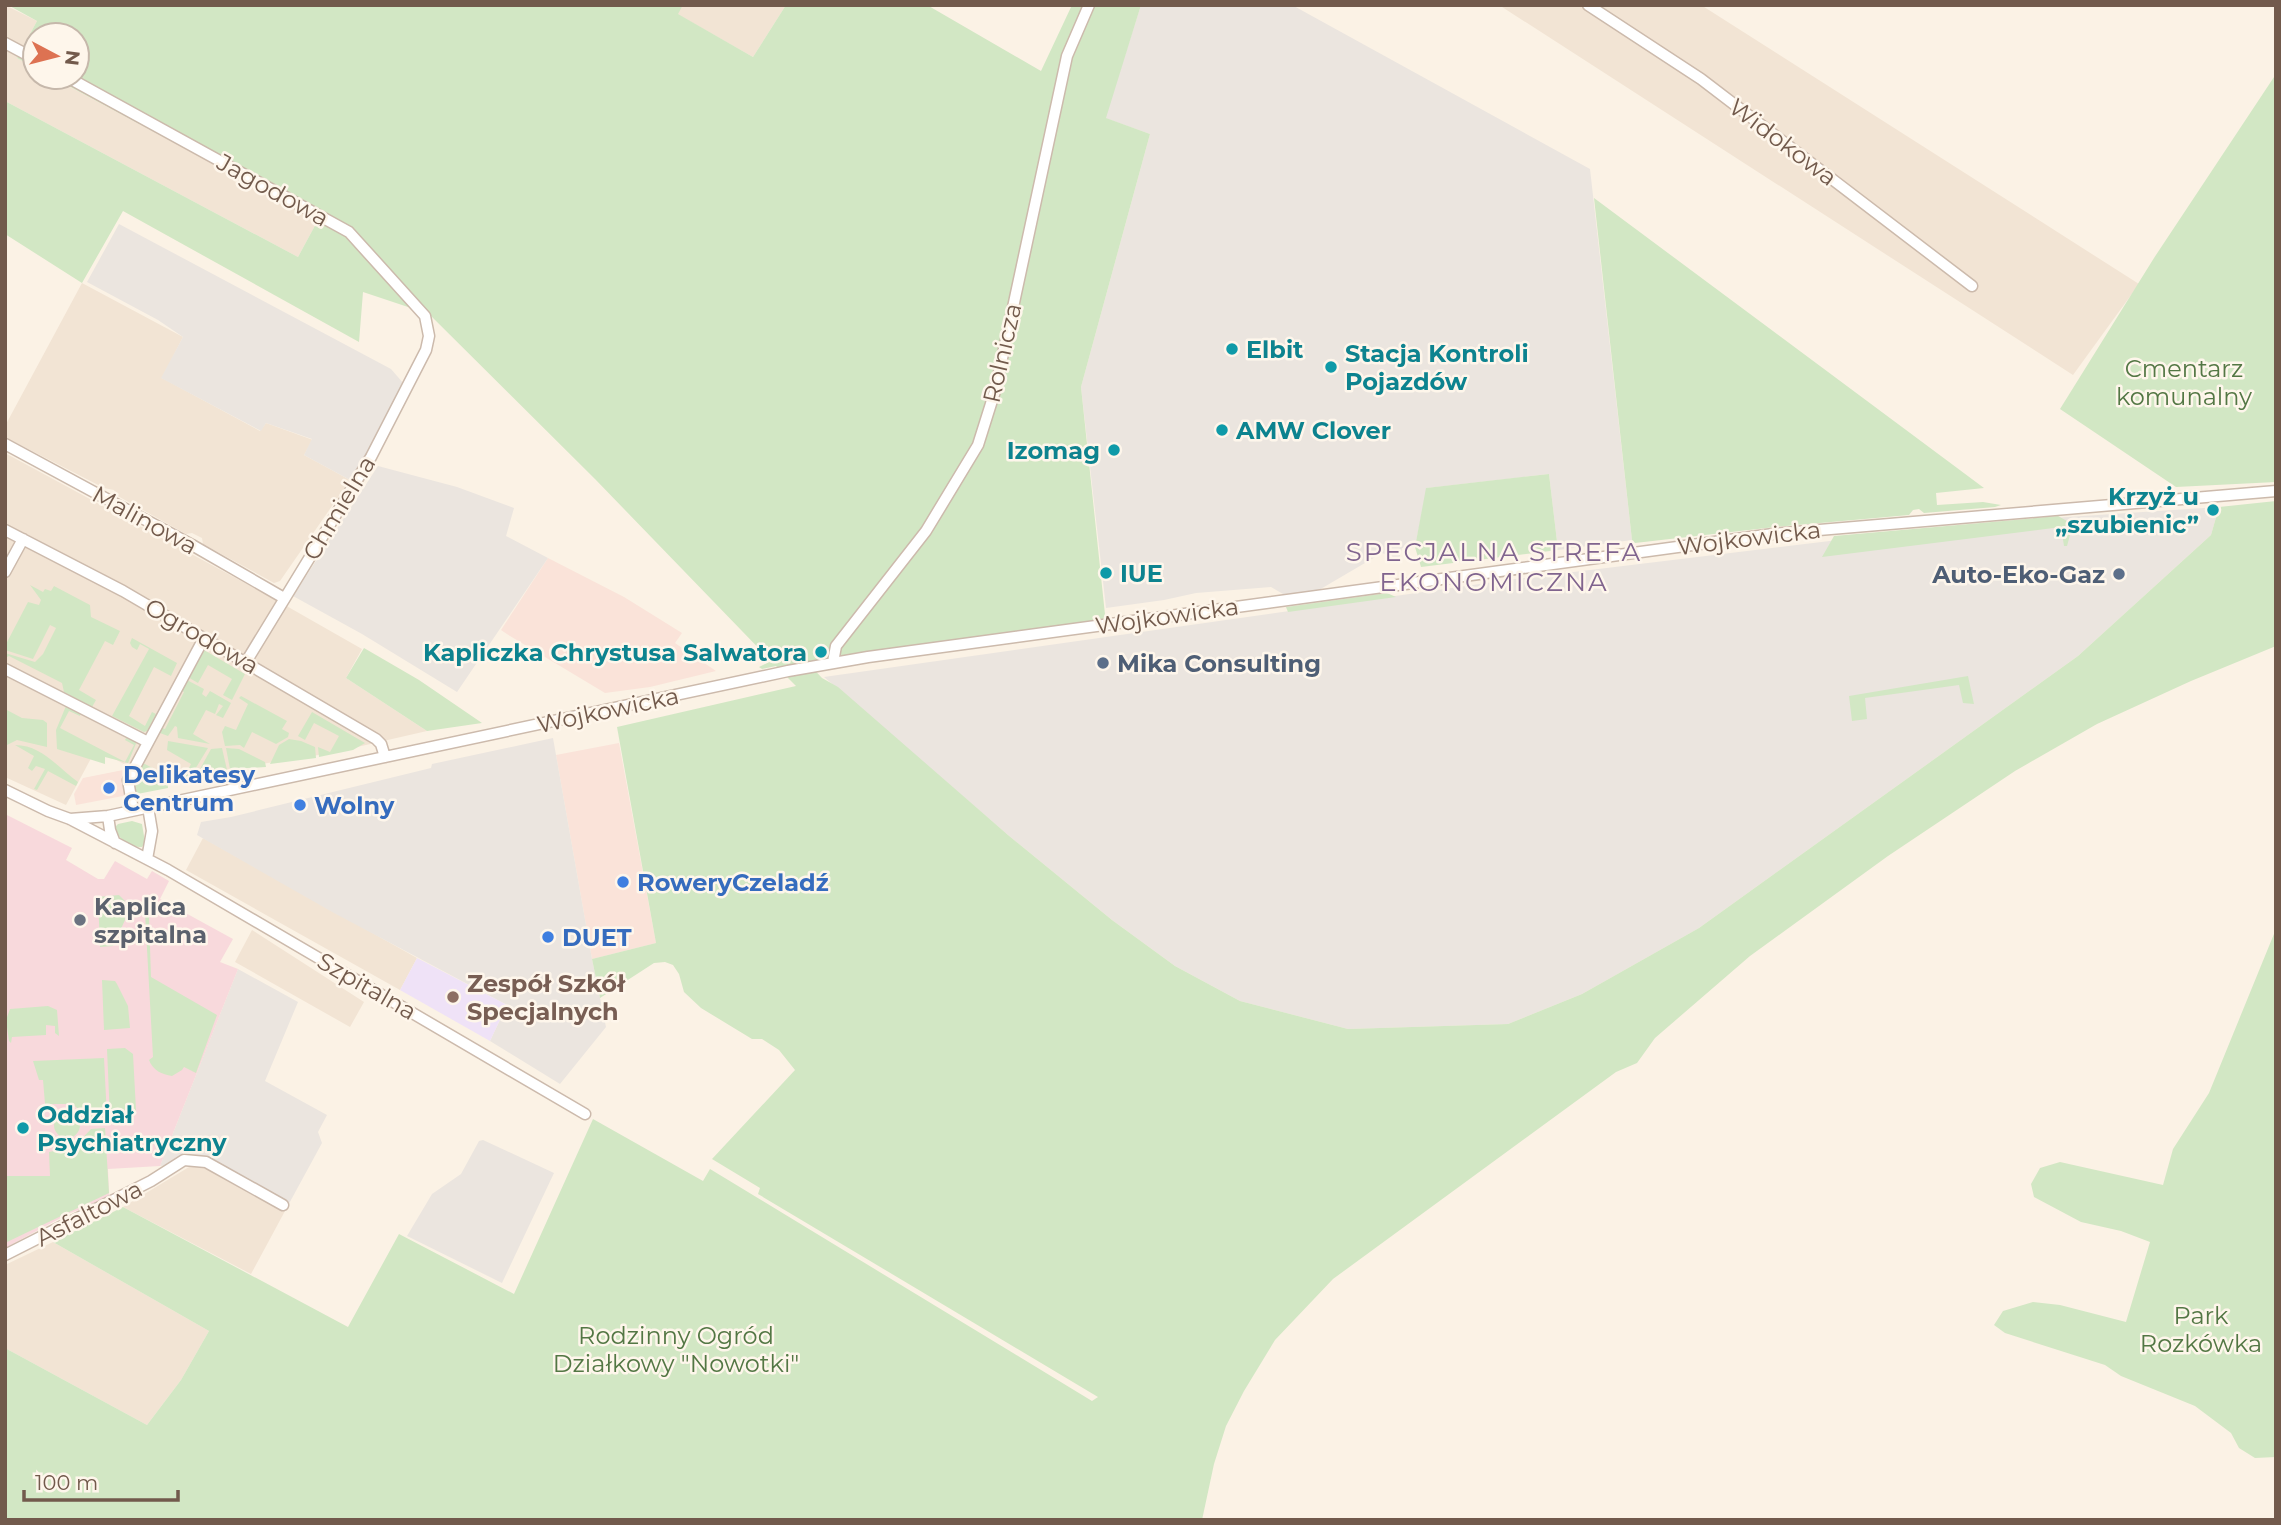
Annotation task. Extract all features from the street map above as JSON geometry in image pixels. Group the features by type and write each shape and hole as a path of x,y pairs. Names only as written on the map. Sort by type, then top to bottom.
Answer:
{"street":[{"name":"Rolnicza","path":"834,663 836,646 926,531 978,444 995,391 1067,57 1089,5"},
{"name":"Widokowa","path":"1588,5 1701,79 1972,286"},
{"path":"5,43 21,52"},
{"name":"Jagodowa","path":"91,90 349,232 425,316 429,337 426,349"},
{"name":"Chmielna","path":"246,662 371,457 426,349"},
{"name":"Malinowa","path":"5,444 284,598"},
{"name":"Wojkowicka","path":"70,819 108,816 834,663 1773,534 2276,491"},
{"name":"Ogrodowa","path":"5,530 123,591 376,739 381,744 385,757"},
{"path":"5,572 23,539"},
{"path":"133,810 128,780 204,638"},
{"path":"5,669 148,742"},
{"name":"Szpitalna","path":"5,790 70,819 147,859 585,1114"},
{"path":"147,859 152,831 148,807"},
{"path":"108,816 115,843"},
{"name":"Asfaltowa","path":"5,1255 141,1186 184,1160 206,1163 283,1205"}],"shaded area":[{"path":"5,5 37,21 21,21 21,51 17,58 21,60 21,91 78,91 318,220 298,257 5,101"},
{"path":"683,5 786,5 753,57 677,14"},
{"path":"1141,5 1292,5 1590,169 1632,540 1558,550 1549,474 1427,488 1415,547 1402,548 1399,559 1382,553 1307,597 1283,594 1271,587 1196,593 1106,608 1081,387 1150,134 1105,118"},
{"path":"1499,5 1701,5 2139,284 2073,375"},
{"path":"119,224 391,369 404,384 350,480 304,455 312,439 266,423 261,431 161,378 183,337 158,320 87,282"},
{"path":"82,283 183,337 162,378 260,431 266,423 313,440 304,455 350,480 280,581 274,583 203,544 202,538 192,533 186,534 116,495 114,490 104,488 5,437 5,426"},
{"path":"5,453 362,649 346,678 427,731 331,753 205,773 165,786 96,749 66,805 5,777"},
{"path":"378,466 457,487 514,508 506,536 548,558 457,692 293,596"},
{"path":"2219,507 2211,535 2078,656 1699,928 1582,994 1508,1024 1348,1029 1240,1001 1175,966 1112,920 1008,835 824,677 1515,579 1838,540 2052,518"},
{"path":"548,558 624,597 682,633 675,643 716,671 650,687 605,693 501,630"},
{"path":"553,738 606,1027 560,1084 490,1041 507,1005 334,913 197,835 201,822 431,768 432,764"},
{"path":"619,743 656,943 592,959 556,755"},
{"path":"123,770 128,795 76,805 74,794 83,778"},
{"path":"5,814 72,848 66,860 98,879 104,879 115,861 147,879 152,871 169,881 160,899 233,939 220,962 238,969 160,1166 108,1169 109,1196 100,1203 70,1213 5,1248"},
{"path":"203,838 417,958 400,990 186,870"},
{"path":"252,930 364,1002 350,1027 235,962"},
{"name":"Zespół Szkół Specjalnych","path":"417,958 507,1005 490,1041 400,990"},
{"path":"238,969 298,1002 265,1081 327,1115 318,1132 322,1143 285,1211 204,1166 187,1163 160,1166"},
{"path":"483,1140 554,1173 502,1283 407,1236 432,1194 461,1174 479,1141"},
{"path":"203,1166 285,1211 251,1274 123,1207 189,1167"},
{"path":"53,1242 209,1331 181,1380 147,1425 5,1348 5,1265"}],"green space":[{"name":"Rodzinny Ogród Działkowy \"Nowotki\"","path":"8,5 683,5 678,14 753,57 786,5 927,5 1041,71 1072,5 1141,5 1106,118 1150,134 1081,387 1106,624 814,666 807,662 822,678 838,687 1008,835 1112,920 1175,966 1240,1001 1348,1029 1508,1024 1582,994 1699,928 2078,656 2211,535 2219,507 2276,501 2276,646 2097,724 2015,771 1888,856 1750,956 1655,1038 1637,1063 1616,1072 1333,1279 1275,1340 1244,1391 1226,1426 1214,1464 1202,1520 5,1520 5,1348 147,1425 181,1380 209,1331 53,1242 123,1207 348,1327 399,1234 514,1294 593,1119 703,1181 710,1169 1092,1401 1098,1397 758,1194 760,1188 712,1159 795,1070 779,1050 762,1039 752,1039 701,1008 684,992 679,974 673,965 665,962 654,963 600,998 592,959 656,943 617,727 796,686 776,666 762,669 759,667 771,661 595,479 429,314 363,292 359,342 123,211 82,283 5,234 5,101 298,257 318,220 78,91 91,91 91,21 37,21"},
{"name":"Cmentarz komunalny","path":"2276,74 2276,482 2176,487 2060,409 2154,258"},
{"path":"1594,198 1984,488 1936,493 1937,505 1983,502 2001,505 1924,513 1919,509 1913,510 1909,515 1635,543 1632,540"},
{"path":"1549,474 1558,550 1421,567 1415,547 1426,488"},
{"path":"2058,516 2067,521 2070,535 2067,546 2064,546 2061,527 1822,557 1834,536"},
{"path":"30,585 43,592 45,589 51,591 54,586 90,605 91,617 120,631 113,645 105,641 79,690 96,700 92,707 64,692 62,683 9,656 5,658 5,653 35,662 43,654 56,628 50,625 33,659 5,650 28,602 39,605 41,600"},
{"path":"1387,593 1396,597 1288,612 1286,607"},
{"path":"132,638 177,663 171,676 154,667 129,716 145,726 152,712 156,714 144,732 112,716 149,649 140,644 137,650 132,647"},
{"path":"364,648 419,680 482,723 427,731 346,678"},
{"path":"204,650 245,674 232,700 223,695 232,679 208,665 198,683 186,676 199,652"},
{"path":"1968,676 1974,704 1963,703 1959,685 1865,698 1867,719 1852,721 1849,696"},
{"path":"185,679 204,689 202,694 206,697 210,691 231,703 223,718 216,715 223,706 219,704 215,714 206,710 193,734 210,744 178,738 175,726 168,736 160,733 158,726 165,729 184,692 178,689"},
{"path":"241,696 287,721 282,729 289,733 288,737 276,744 252,732 244,748 240,745 225,746 222,732 225,726 236,730 248,704 239,698"},
{"path":"66,706 81,712 80,716 69,711 60,728 125,762 134,745 125,740 127,736 137,741 128,763 105,757 105,764 57,749 56,730"},
{"path":"5,709 22,718 43,720 47,723 47,747 17,740 5,746"},
{"path":"312,712 365,743 353,750 319,757 318,747 330,752 339,736 314,723 305,740 298,736"},
{"path":"289,739 315,747 316,758 270,764 279,745"},
{"path":"168,741 208,748 186,784 182,782 191,764 167,750"},
{"path":"15,745 42,753 78,782 76,786 48,771 37,790 34,789 45,769 36,766 32,771 28,768 34,756"},
{"path":"222,748 227,770 194,780 211,749"},
{"path":"226,748 239,749 265,762 266,767 230,769"},
{"path":"143,763 162,773 156,777 160,778 163,774 167,776 168,788 132,795 131,782"},
{"path":"132,821 142,824 145,842 142,847 125,842 116,831 118,824"},
{"path":"119,895 125,901 125,920 113,946 100,947 98,897"},
{"path":"145,913 149,917 151,977 217,1015 196,1073 184,1067 172,1076 168,1075 155,1069 149,1060 153,1057"},
{"name":"Park Rozkówka","path":"2276,929 2276,1457 2255,1458 2239,1448 2231,1433 2195,1406 2121,1376 2105,1365 2005,1333 1994,1325 2003,1311 2033,1302 2060,1305 2126,1322 2150,1242 2121,1231 2081,1222 2034,1197 2031,1184 2040,1168 2060,1162 2163,1185 2173,1149 2209,1093"},
{"path":"102,980 115,981 117,984 128,1006 130,1028 104,1030"},
{"path":"48,1006 57,1010 59,1036 55,1033 55,1026 46,1025 46,1035 12,1037 11,1043 9,1041 6,1020 10,1009"},
{"path":"125,1048 133,1054 136,1110 134,1115 129,1117 110,1118 107,1049"},
{"path":"104,1058 107,1117 89,1117 72,1104 45,1104 43,1080 39,1080 33,1061"},
{"path":"67,1112 76,1116 80,1125 76,1134 67,1138 58,1134 54,1125 58,1116"},
{"path":"105,1128 109,1193 5,1243 5,1176 50,1176 49,1152 74,1147 91,1129"}],"place":[{"name":"Elbit","path":"1232,349"},
{"name":"Stacja Kontroli Pojazdów","path":"1331,367"},
{"name":"AMW Clover","path":"1222,430"},
{"name":"Izomag","path":"1114,450"},
{"name":"Krzyż u „szubienic”","path":"2213,510"},
{"name":"IUE","path":"1106,573"},
{"name":"Auto-Eko-Gaz","path":"2119,574"},
{"name":"Kapliczka Chrystusa Salwatora","path":"821,652"},
{"name":"Mika Consulting","path":"1103,663"},
{"name":"Delikatesy Centrum","path":"109,788"},
{"name":"Wolny","path":"300,805"},
{"name":"RoweryCzeladź","path":"623,882"},
{"name":"Kaplica szpitalna","path":"80,920"},
{"name":"DUET","path":"548,937"},
{"name":"Zespół Szkół Specjalnych","path":"453,997"},
{"name":"Oddział Psychiatryczny","path":"23,1128"}],"district":[{"name":"SPECJALNA STREFA EKONOMICZNA","path":"1494,567"}]}
